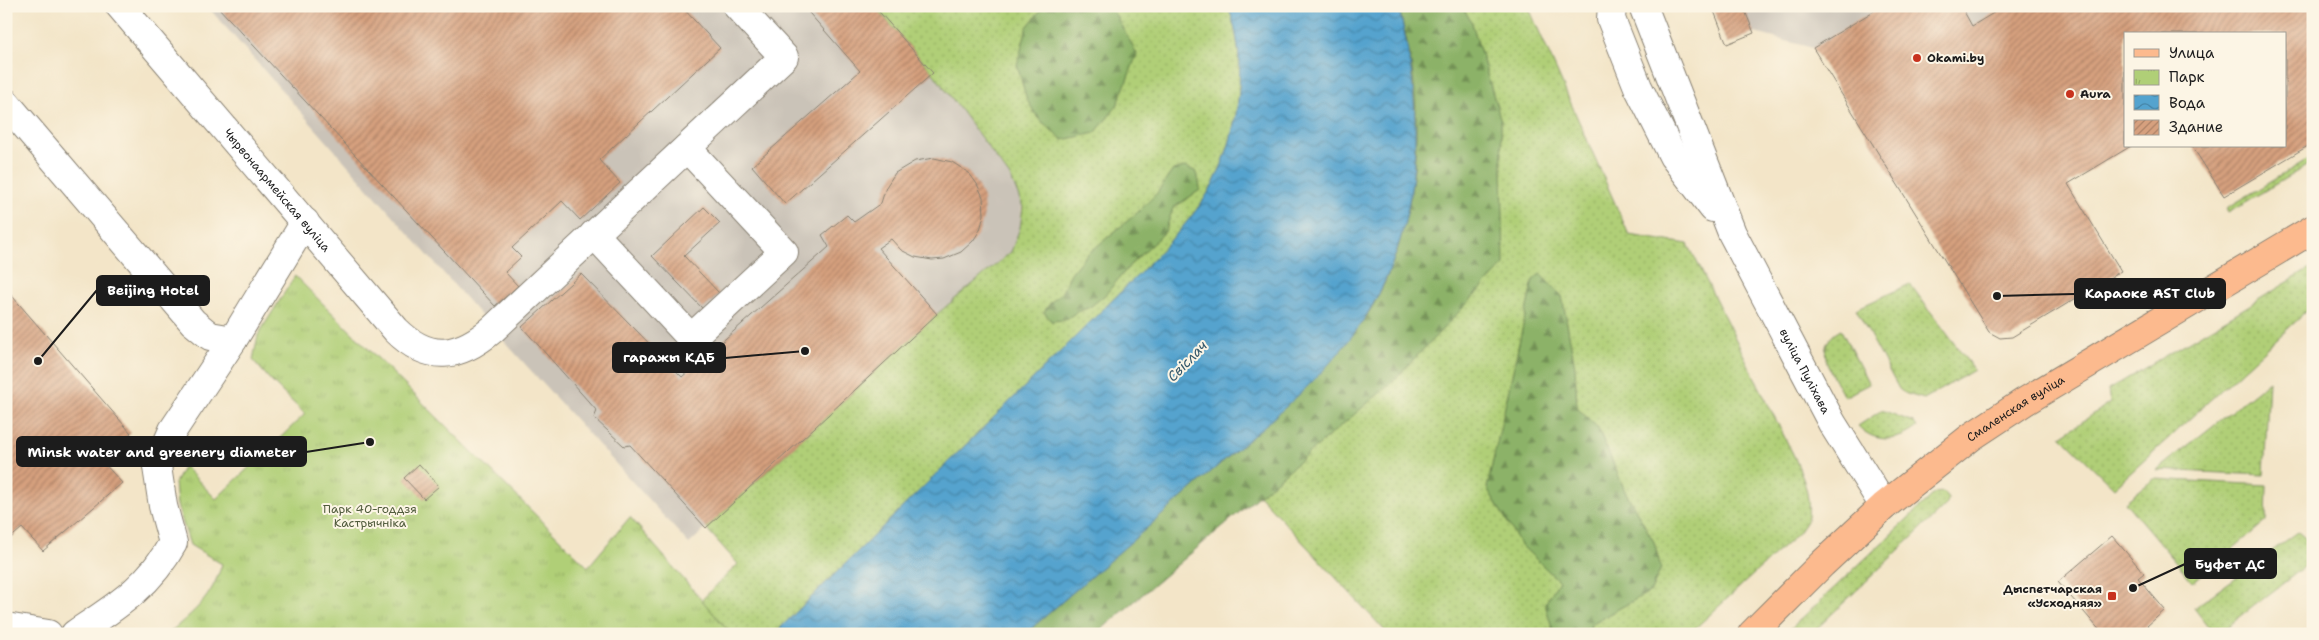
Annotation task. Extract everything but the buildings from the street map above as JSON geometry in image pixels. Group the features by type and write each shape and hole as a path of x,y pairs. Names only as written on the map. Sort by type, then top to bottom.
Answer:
{"main road":[{"name":"Смаленская вуліца","path":"1752,634 1822,564 1884,506 1971,437 2024,402 2313,229"}],"street":[{"name":"Чырвонаармейская вуліца","path":"120,6 407,341 423,351 448,354 480,340 594,234"},
{"path":"687,148 784,252 691,338 594,234 784,57 737,6"},
{"name":"вуліца Пуліхава","path":"1612,6 1612,19 1638,87 1673,156 1732,233"},
{"name":"вуліца Пуліхава","path":"1644,6 1732,233 1832,423 1884,506"},
{"path":"6,103 193,322 210,336 233,340"},
{"path":"75,634 130,596 161,564 173,543 163,506 157,467 173,430 233,340 305,222"},
{"path":"6,628 48,634"}],"shaded area":[{"path":"207,6 874,6 933,73 1011,178 1022,204 1020,228 1011,252 937,314 689,544 493,329"},
{"path":"1712,6 1882,6 1813,48 1755,33 1727,44"},
{"path":"1961,6 2005,6 1972,26"}],"green space":[{"path":"874,6 1228,6 1238,50 1240,73 1235,119 1230,142 1213,184 1206,196 1190,219 1170,241 1141,272 774,634 667,634 738,564 706,528 937,314 1011,252 1020,228 1023,207 1011,178 933,73"},
{"path":"1044,6 1111,7 1137,54 1117,106 1095,133 1063,140 1038,118 1027,100 1017,65 1027,27"},
{"path":"1398,6 1528,6 1629,235 1688,244 1795,458 1807,493 1809,508 1805,522 1798,533 1689,634 1388,634 1258,494 1235,451 1407,41"},
{"path":"1398,6 1462,6 1472,23 1501,121 1504,265 1389,385 1096,634 1025,634 1251,438 1305,388 1355,332 1373,305 1388,276 1408,210 1416,141 1416,108 1413,76 1409,49"},
{"path":"2313,156 2313,162 2229,212 2227,208"},
{"path":"1185,167 1195,171 1200,190 1173,208 1165,232 1131,264 1105,295 1090,307 1075,313 1065,320 1051,321 1044,312 1062,292 1071,273 1084,257 1137,213 1157,193 1173,170"},
{"path":"2313,267 2313,303 2304,314 2114,488 2061,436 2110,403 2108,390"},
{"path":"1540,274 1562,296 1575,367 1577,408 1598,428 1625,491 1654,542 1661,568 1651,591 1591,624 1590,634 1554,634 1545,604 1559,581 1521,545 1487,488 1533,280"},
{"name":"Парк 40-годдзя Кастрычніка","path":"295,276 588,567 630,517 731,634 168,634 201,604 213,587 222,564 190,545 177,505 175,483 184,466 216,499 305,414 272,382 253,360 258,335"},
{"path":"1910,284 1974,370 1924,399 1904,393 1899,389 1856,309"},
{"path":"1841,330 1869,384 1844,397 1830,370 1825,352 1827,344 1832,337"},
{"path":"2269,381 2264,475 2157,470"},
{"path":"1882,410 1913,422 1917,427 1903,436 1887,439 1872,436 1858,426"},
{"path":"2154,479 2267,485 2266,521 2193,582 2125,502"},
{"path":"1943,492 1948,499 1947,504 1811,634 1785,634 1935,493"},
{"path":"2298,532 2313,545 2313,560 2218,634 2214,634 2194,608"}],"water":[{"name":"Свіслач","path":"1228,6 1398,6 1407,47 1413,89 1415,132 1413,175 1406,217 1394,257 1378,296 1355,332 1340,352 1288,405 1025,634 774,634 1141,272 1180,230 1206,196 1213,184 1230,142 1238,96 1240,73 1238,50"}],"place":[{"name":"Okami.by","path":"1917,58"},
{"name":"Aura","path":"2070,94"},
{"name":"Караоке AST Club","path":"1997,296"},
{"name":"гаражы КДБ","path":"805,351"},
{"name":"Beijing Hotel","path":"38,361"},
{"name":"Minsk water and greenery diameter","path":"370,442"},
{"name":"Буфет ДС","path":"2133,588"},
{"name":"Дыспетчарская «Усходняя»","path":"2112,596"}]}
